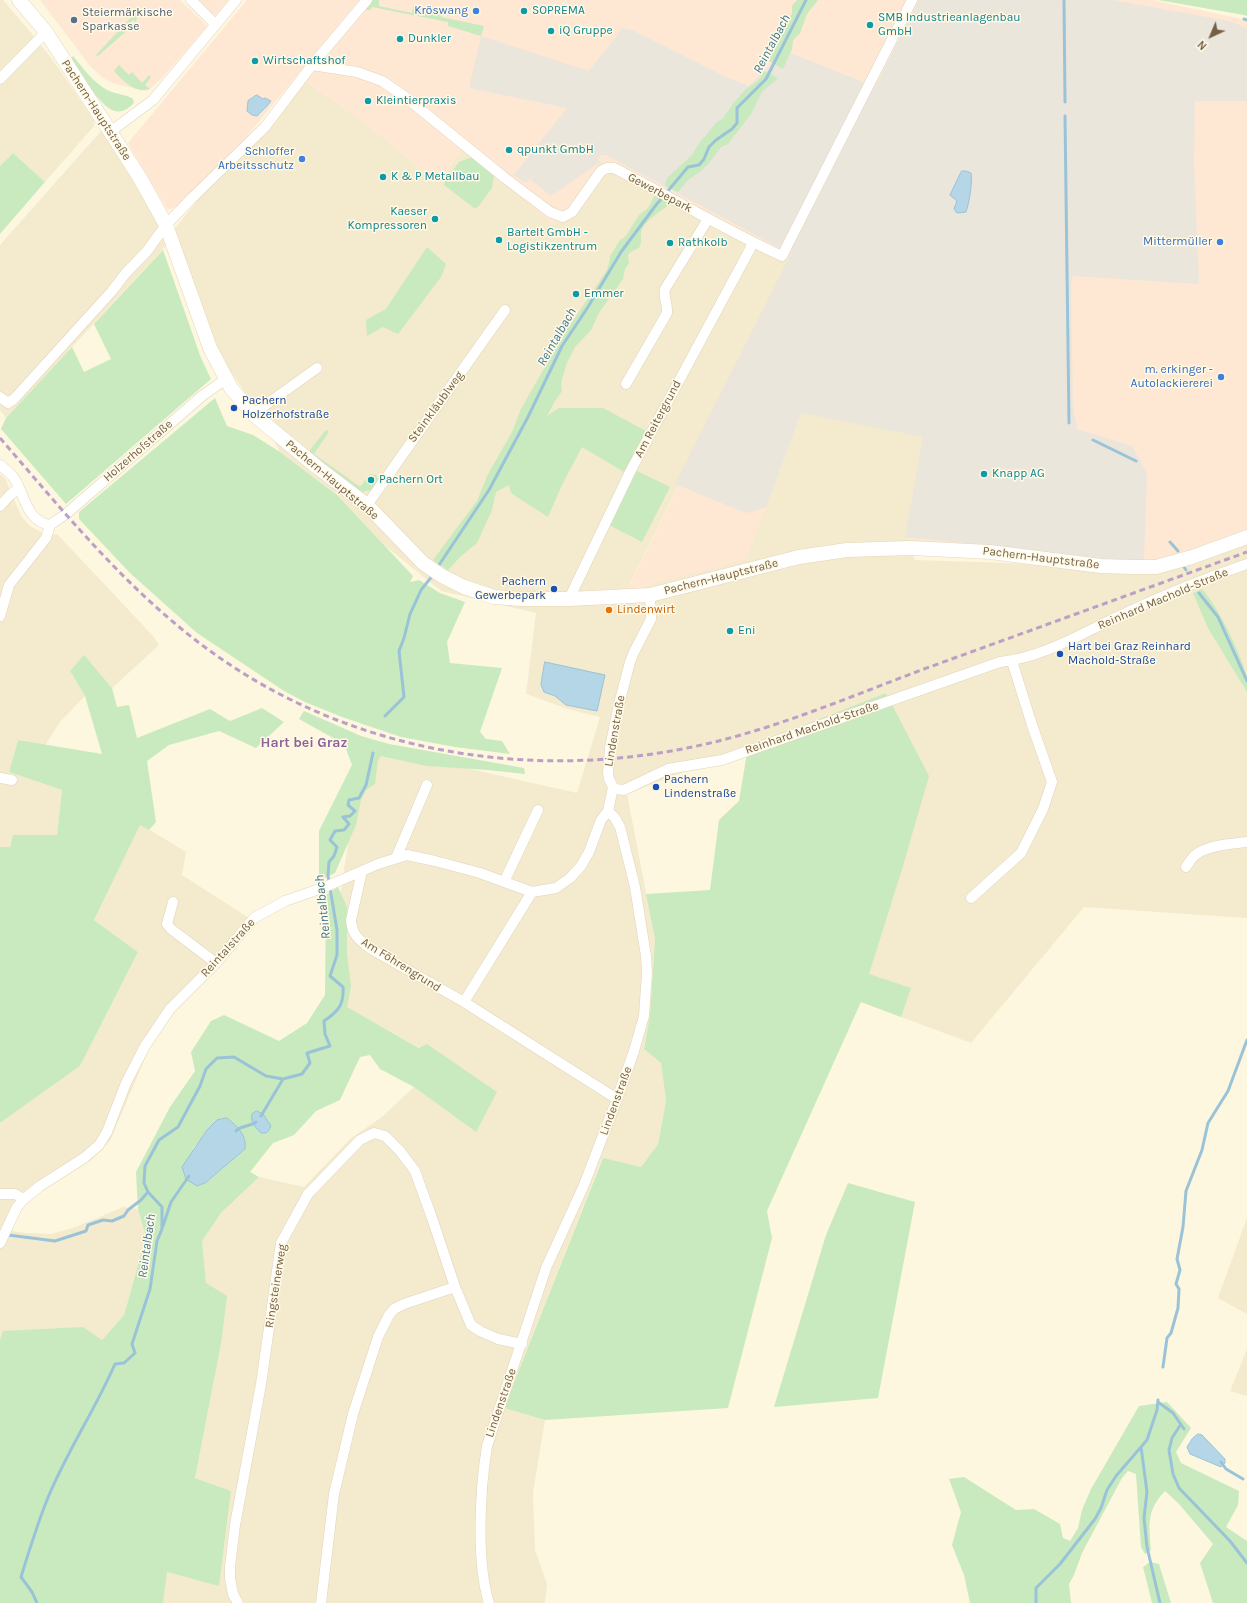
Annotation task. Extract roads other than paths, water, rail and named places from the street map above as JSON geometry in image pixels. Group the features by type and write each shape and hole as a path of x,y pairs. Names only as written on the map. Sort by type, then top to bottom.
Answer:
{"main road":[{"name":"Pachern-Hauptstraße","path":"19,0 46,32 140,178 166,225 210,348 231,388 253,414 317,467 367,505 423,563 442,576 464,587 494,596 521,599 569,599 650,595 799,557 847,550 910,548 990,552 1101,566 1156,566 1170,563 1247,537"}],"street":[{"path":"191,0 216,25"},
{"path":"110,132 153,100 236,0"},
{"path":"0,397 8,403 14,399 107,297 166,225 265,127 312,65 367,0"},
{"name":"Gewerbepark","path":"312,65 357,72 382,81 404,96 505,178 550,212 564,217 572,212 601,171 607,168 614,168 658,190 708,219 782,256 912,0"},
{"path":"0,79 46,32"},
{"path":"626,384 667,313 668,306 664,297 665,289 708,219"},
{"name":"Am Reitergrund","path":"569,599 631,470 746,256 752,242"},
{"name":"Steinkläublweg","path":"367,505 505,310"},
{"path":"253,414 317,368"},
{"name":"Holzerhofstraße","path":"50,525 66,514 202,396 226,379"},
{"path":"0,465 9,472 19,488 32,515 42,524 50,525 46,538 9,585 0,616"},
{"path":"0,506 19,488"},
{"name":"Reinhard Machold-Straße","path":"613,787 615,790 624,790 668,769 722,760 993,665 1012,661 1057,647 1118,616 1209,577 1247,564"},
{"name":"Lindenstraße","path":"489,1603 483,1574 482,1541 484,1466 487,1446 546,1268 584,1185 617,1099 634,1051 644,1016 647,973 643,930 631,867 620,827 616,818 608,811 613,787 609,779 608,760 630,662 651,619 650,595"},
{"path":"971,898 1021,853 1042,809 1052,782 1012,661"},
{"path":"0,778 12,780"},
{"path":"396,858 427,785"},
{"path":"504,882 538,810"},
{"name":"Reintalstraße","path":"0,1243 17,1207 24,1199 40,1186 84,1158 99,1145 107,1132 126,1083 145,1046 170,1008 216,963 254,918 285,901 407,855 480,873 532,892 556,888 575,872 589,852 601,820 608,811"},
{"path":"1186,867 1195,856 1207,849 1247,842"},
{"name":"Am Föhrengrund","path":"362,871 351,920 355,935 360,941 378,953 464,1002 617,1099"},
{"path":"464,1002 532,892"},
{"path":"174,902 167,924 171,929 216,963"},
{"name":"Ringsteinerweg","path":"238,1603 233,1594 230,1578 235,1525 261,1384 281,1243 308,1194 360,1140 374,1133 385,1136 400,1151 415,1171 455,1287 471,1325 498,1339 522,1344"},
{"path":"0,1194 16,1194 24,1199"},
{"path":"320,1603 334,1494 353,1414 378,1337 389,1315 394,1309 404,1304 455,1287"}],"water":[{"path":"257,95 263,99 265,98 271,101 257,116 252,115 247,111 248,101"},
{"path":"962,171 971,173 971,186 966,212 957,213 954,209 957,201 950,195"},
{"path":"545,662 605,675 597,711 566,705 555,696 544,692 541,685"},
{"path":"257,1111 263,1114 271,1126 266,1133 261,1133 252,1122 252,1114"},
{"path":"227,1118 243,1135 245,1149 205,1183 197,1186 186,1179 182,1167 207,1130 217,1120"},
{"path":"1198,1434 1202,1435 1225,1459 1225,1463 1221,1467 1190,1454 1187,1447 1192,1439"}],"waterway":[{"name":"Reintalbach","path":"437,568 489,490 528,417 562,346 588,307 621,252 656,205 688,167 699,165 704,159 709,147 732,129 737,123 737,108 766,79 806,0"},
{"path":"1064,0 1065,102"},
{"path":"1065,116 1069,423"},
{"path":"1093,440 1136,461"},
{"path":"1170,542 1178,551"},
{"name":"Reintalbach","path":"385,716 404,697 399,651 410,614 421,590 433,575"},
{"path":"1199,593 1218,617 1247,681"},
{"name":"Reintalbach","path":"329,882 329,862 334,856 337,847 330,840 335,831 344,830 349,824 343,817 350,816 355,811 348,805 349,800 359,798 366,785 373,753"},
{"name":"Reintalbach","path":"37,1603 32,1592 21,1577 36,1528 63,1465 99,1398 115,1364 124,1363 135,1353 132,1344 150,1289 157,1241 162,1229 162,1207 148,1192 144,1183 145,1166 159,1140 178,1127 200,1086 206,1069 217,1058 234,1057 266,1076 283,1079 302,1074 310,1063 307,1053 330,1046 325,1034 324,1021 340,1007 343,998 343,987 330,976 337,955 337,930 330,888"},
{"path":"1163,1367 1167,1338 1171,1333 1178,1308 1179,1289 1176,1284 1180,1270 1177,1259 1183,1227 1186,1191 1202,1150 1208,1123 1228,1091 1247,1040"},
{"path":"261,1116 283,1079"},
{"path":"236,1131 256,1122"},
{"path":"163,1226 171,1202 189,1176"},
{"path":"8,1235 55,1241 86,1231 88,1225 103,1220 112,1221 124,1216 128,1210 141,1200 148,1192"},
{"path":"1036,1603 1036,1588 1060,1564 1095,1519 1101,1508 1107,1490 1116,1476 1147,1440 1157,1410 1158,1400"},
{"path":"1158,1402 1173,1413 1184,1429"},
{"path":"1181,1424 1172,1438 1169,1450 1173,1474 1179,1488 1230,1541 1247,1563"},
{"path":"1141,1447 1147,1492 1144,1518 1147,1547 1160,1603"},
{"path":"1221,1462 1226,1469 1243,1479"}],"railway":[{"path":"0,438 97,549 149,601 206,648 260,683 317,712 377,734 438,749 501,758 565,761 629,757 692,747 751,732 780,723 1247,552"}],"place":[{"name":"Kröswang","path":"476,11"},
{"name":"SOPREMA","path":"524,11"},
{"name":"Steiermärkische Sparkasse","path":"74,20"},
{"name":"SMB Industrieanlagenbau GmbH","path":"870,25"},
{"name":"iQ Gruppe","path":"551,31"},
{"name":"Dunkler","path":"400,39"},
{"name":"Wirtschaftshof","path":"255,61"},
{"name":"Kleintierpraxis","path":"368,101"},
{"name":"qpunkt GmbH","path":"509,150"},
{"name":"Schloffer Arbeitsschutz","path":"302,159"},
{"name":"K & P Metallbau","path":"383,177"},
{"name":"Kaeser Kompressoren","path":"435,219"},
{"name":"Bartelt GmbH - Logistikzentrum","path":"499,240"},
{"name":"Mittermüller","path":"1220,242"},
{"name":"Rathkolb","path":"670,243"},
{"name":"Emmer","path":"576,294"},
{"name":"m. erkinger - Autolackiererei","path":"1221,377"},
{"name":"Pachern Holzerhofstraße","path":"234,408"},
{"name":"Knapp AG","path":"984,474"},
{"name":"Pachern Ort","path":"371,480"},
{"name":"Pachern Gewerbepark","path":"554,589"},
{"name":"Lindenwirt","path":"609,610"},
{"name":"Eni","path":"730,631"},
{"name":"Hart bei Graz Reinhard Machold-Straße","path":"1060,654"},
{"name":"Pachern Lindenstraße","path":"656,787"}],"district":[{"name":"Hart bei Graz","path":"304,743"}]}
